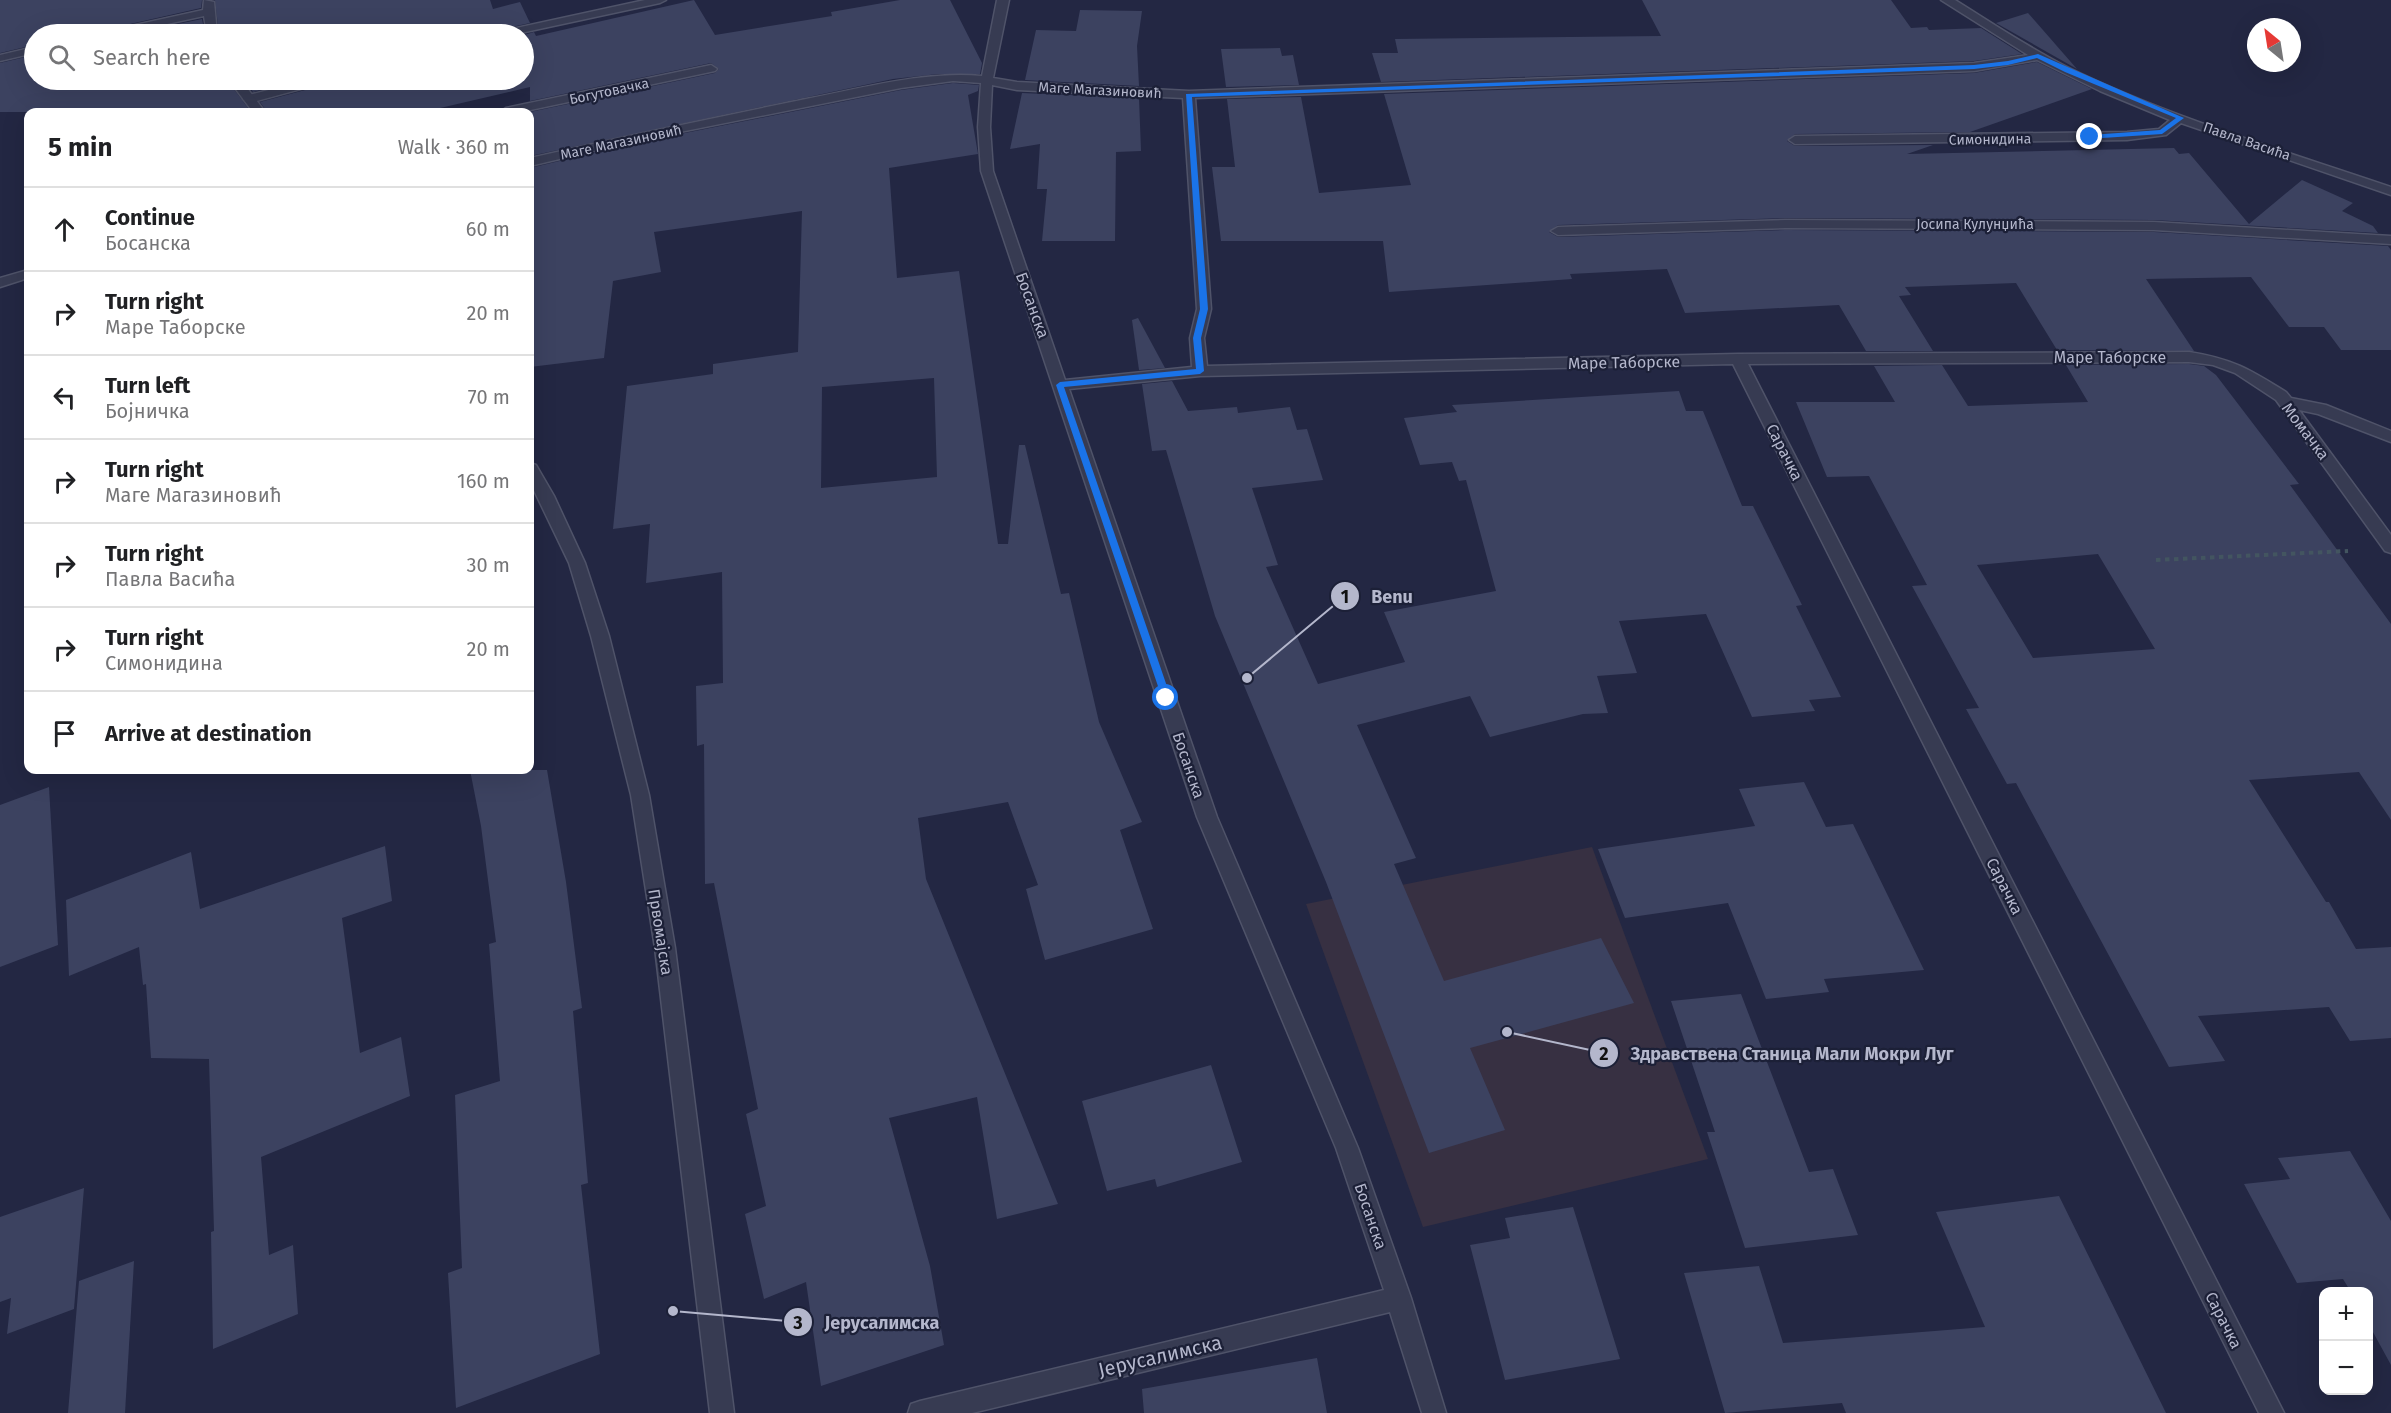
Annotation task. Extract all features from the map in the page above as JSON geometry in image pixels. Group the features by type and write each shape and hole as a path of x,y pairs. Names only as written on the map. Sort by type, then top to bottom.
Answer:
{"street":[{"path":"207,0 211,24"},
{"path":"534,27 660,0"},
{"name":"Босанска","path":"1003,0 986,80 983,114 987,171 1207,817 1347,1148 1399,1298 1434,1413"},
{"name":"Павла Васића","path":"1947,0 2038,56 2068,71 2180,118 2391,191"},
{"path":"154,24 209,12"},
{"path":"0,58 24,52"},
{"name":"Маге Магазиновић","path":"534,161 640,136 902,84 953,77 986,80 1017,87 1188,95 1974,67 2008,63 2038,56"},
{"name":"Богутовачка","path":"525,108 711,69"},
{"path":"242,90 256,108"},
{"path":"249,99 282,90"},
{"path":"1188,95 1204,309 1197,338 1200,371"},
{"name":"Симонидина","path":"1795,140 2127,136 2162,132 2180,118"},
{"name":"Јосипа Кулунџића","path":"1558,231 1785,224 2142,225 2391,240"},
{"path":"0,283 24,275"},
{"name":"Маре Таборске","path":"1060,385 1200,371 1738,359 2189,357"},
{"name":"Момачка","path":"2189,357 2215,361 2240,370 2262,382 2288,403 2391,547"},
{"name":"Сарачка","path":"1738,359 2272,1413"},
{"path":"2288,403 2321,409 2391,437"},
{"name":"Првомајска","path":"534,476 546,496 577,563 600,636 640,795 665,948 722,1413"},
{"name":"Јерусалимска","path":"920,1413 1399,1298"}],"path":[{"path":"2156,560 2356,550"}],"shaded area":[{"path":"1592,847 1708,1159 1423,1227 1306,904"}],"building":[{"path":"0,0 202,0 201,8 130,24 24,24 24,47 0,53"},
{"path":"215,0 490,0 493,9 520,2 530,23 525,24 218,24"},
{"path":"694,0 715,35 832,16 831,12 900,0 950,0 982,63 980,74 938,74 893,79 534,155 534,111 715,73 719,69 711,63 530,101 530,90 534,90 534,32 536,36"},
{"path":"1642,0 1891,0 1911,28 1927,27 1929,30 1981,28 2022,54 1974,61 1381,82 1372,53 1398,53 1395,39 1661,36"},
{"path":"1080,10 1142,11 1137,46 1139,86 1025,80 1036,30 1076,31"},
{"path":"2028,13 2077,69 1996,23"},
{"path":"202,19 203,24 178,24"},
{"path":"1280,48 1282,56 1293,55 1299,85 1226,87 1221,49"},
{"path":"24,57 24,90 234,90 248,108 24,108 24,112 0,112 0,63"},
{"path":"2037,62 2092,89 1970,132 1795,134 1787,141 1795,146 1933,145 1907,154 2174,148 2179,154 2189,153 2249,224 2302,180 2353,203 2342,211 2373,226 2378,233 2154,220 1785,218 1558,225 1549,232 1558,237 1785,230 2154,232 2388,246 2391,250 2391,350 2341,350 2324,327 2289,327 2251,277 2146,279 2194,351 2057,350 2016,283 1905,287 1911,295 1899,296 1933,351 1866,351 1839,305 1685,313 1667,269 1570,274 1572,279 1389,292 1383,241 1221,241 1212,167 1235,167 1227,99 1301,97 1319,193 1411,185 1384,94 1974,73"},
{"path":"953,83 979,85 978,91 968,95 978,154 889,168 897,278 959,271 998,544 1008,544 1019,445 1025,445 1061,594 1069,593 1099,722 1142,822 1120,830 1153,929 1045,960 1026,889 1038,885 1008,802 918,818 926,879 1058,1204 997,1219 977,1097 889,1118 930,1266 944,1345 821,1386 806,1282 764,1299 745,1214 766,1206 746,1114 758,1109 714,883 705,884 704,744 697,746 696,686 723,683 722,572 646,583 650,524 613,529 627,386 713,374 713,364 798,352 802,211 654,232 661,272 613,281 604,358 534,367 534,167 640,142 901,90","holes":["934,378 937,477 821,488 822,387"]},
{"path":"305,90 517,90 440,108 264,108 260,102"},
{"path":"1022,93 1139,98 1141,151 1116,152 1115,241 1042,241 1047,189 1037,189 1040,144 1010,149"},
{"path":"1138,318 1165,368 1139,370 1132,320"},
{"path":"2189,364 2204,366 2216,375 2299,484 2290,485 2391,624 2391,820 2359,772 2249,780 2326,902 2329,902 2356,949 2391,947 2391,1038 2350,1041 2329,1007 2198,1016 2225,1061 2169,1067 2016,783 2007,784 1966,709 1979,708 1912,586 1927,585 1869,476 1827,477 1796,402 1895,402 1874,366 1942,365 1968,406 2088,402 2066,365","holes":["2098,554 2155,649 2033,658 1977,565"]},
{"path":"1172,381 1188,411 1237,407 1238,413 1290,407 1297,430 1307,429 1323,480 1252,488 1278,565 1266,567 1318,684 1405,662 1384,612 1496,591 1466,480 1459,481 1452,462 1420,465 1404,418 1457,412 1452,405 1679,391 1686,411 1703,411 1742,506 1753,506 1802,605 1796,606 1841,697 1809,700 1815,711 1752,717 1706,614 1619,621 1637,673 1597,676 1608,713 1583,714 1490,737 1470,696 1357,725 1416,858 1394,864 1444,981 1601,938 1634,1003 1470,1048 1505,1130 1429,1153 1326,882 1215,616 1166,450 1152,451 1142,384"},
{"path":"534,770 547,770 566,882 582,1008 573,1011 588,1183 581,1185 600,1354 456,1408 448,1273 462,1268 455,1095 500,1081 489,944 496,942 481,826 471,774 534,774"},
{"path":"1804,782 1826,827 1853,824 1924,970 1824,979 1829,992 1766,999 1728,903 1625,918 1598,849 1755,826 1739,789"},
{"path":"49,787 58,945 0,967 0,805"},
{"path":"385,846 392,901 342,918 360,1053 401,1037 410,1096 261,1157 269,1255 293,1245 298,1314 213,1349 211,1232 214,1231 209,1059 151,1058 146,984 143,985 139,947 69,976 66,900 191,852 200,909"},
{"path":"1741,994 1809,1172 1833,1169 1858,1235 1745,1248 1707,1132 1715,1132 1671,1001"},
{"path":"1211,1065 1242,1162 1157,1187 1155,1179 1107,1191 1082,1101"},
{"path":"2350,1151 2391,1221 2391,1365 2373,1332 2373,1287 2348,1287 2343,1279 2297,1283 2244,1184 2290,1179 2278,1158"},
{"path":"84,1188 74,1309 7,1334 11,1298 0,1302 0,1217"},
{"path":"2059,1196 2166,1413 1846,1413 1842,1403 1725,1413 1684,1273 1759,1266 1783,1343 1985,1327 1936,1212"},
{"path":"1573,1207 1620,1359 1505,1380 1470,1245 1510,1238 1505,1218"},
{"path":"134,1261 125,1413 68,1413 79,1281"},
{"path":"1317,1358 1327,1413 1144,1413 1142,1389"}],"place":[{"name":"Benu","path":"1247,678"},
{"name":"Здравствена Станица Мали Мокри Луг","path":"1507,1032"},
{"name":"Јерусалимска","path":"673,1311"}],"route":[{"path":"1166,698 1060,385 1200,371 1197,338 1204,309 1188,95 1523,85 1974,67 2008,63 2038,56 2180,118 2162,132 2090,137"}]}
